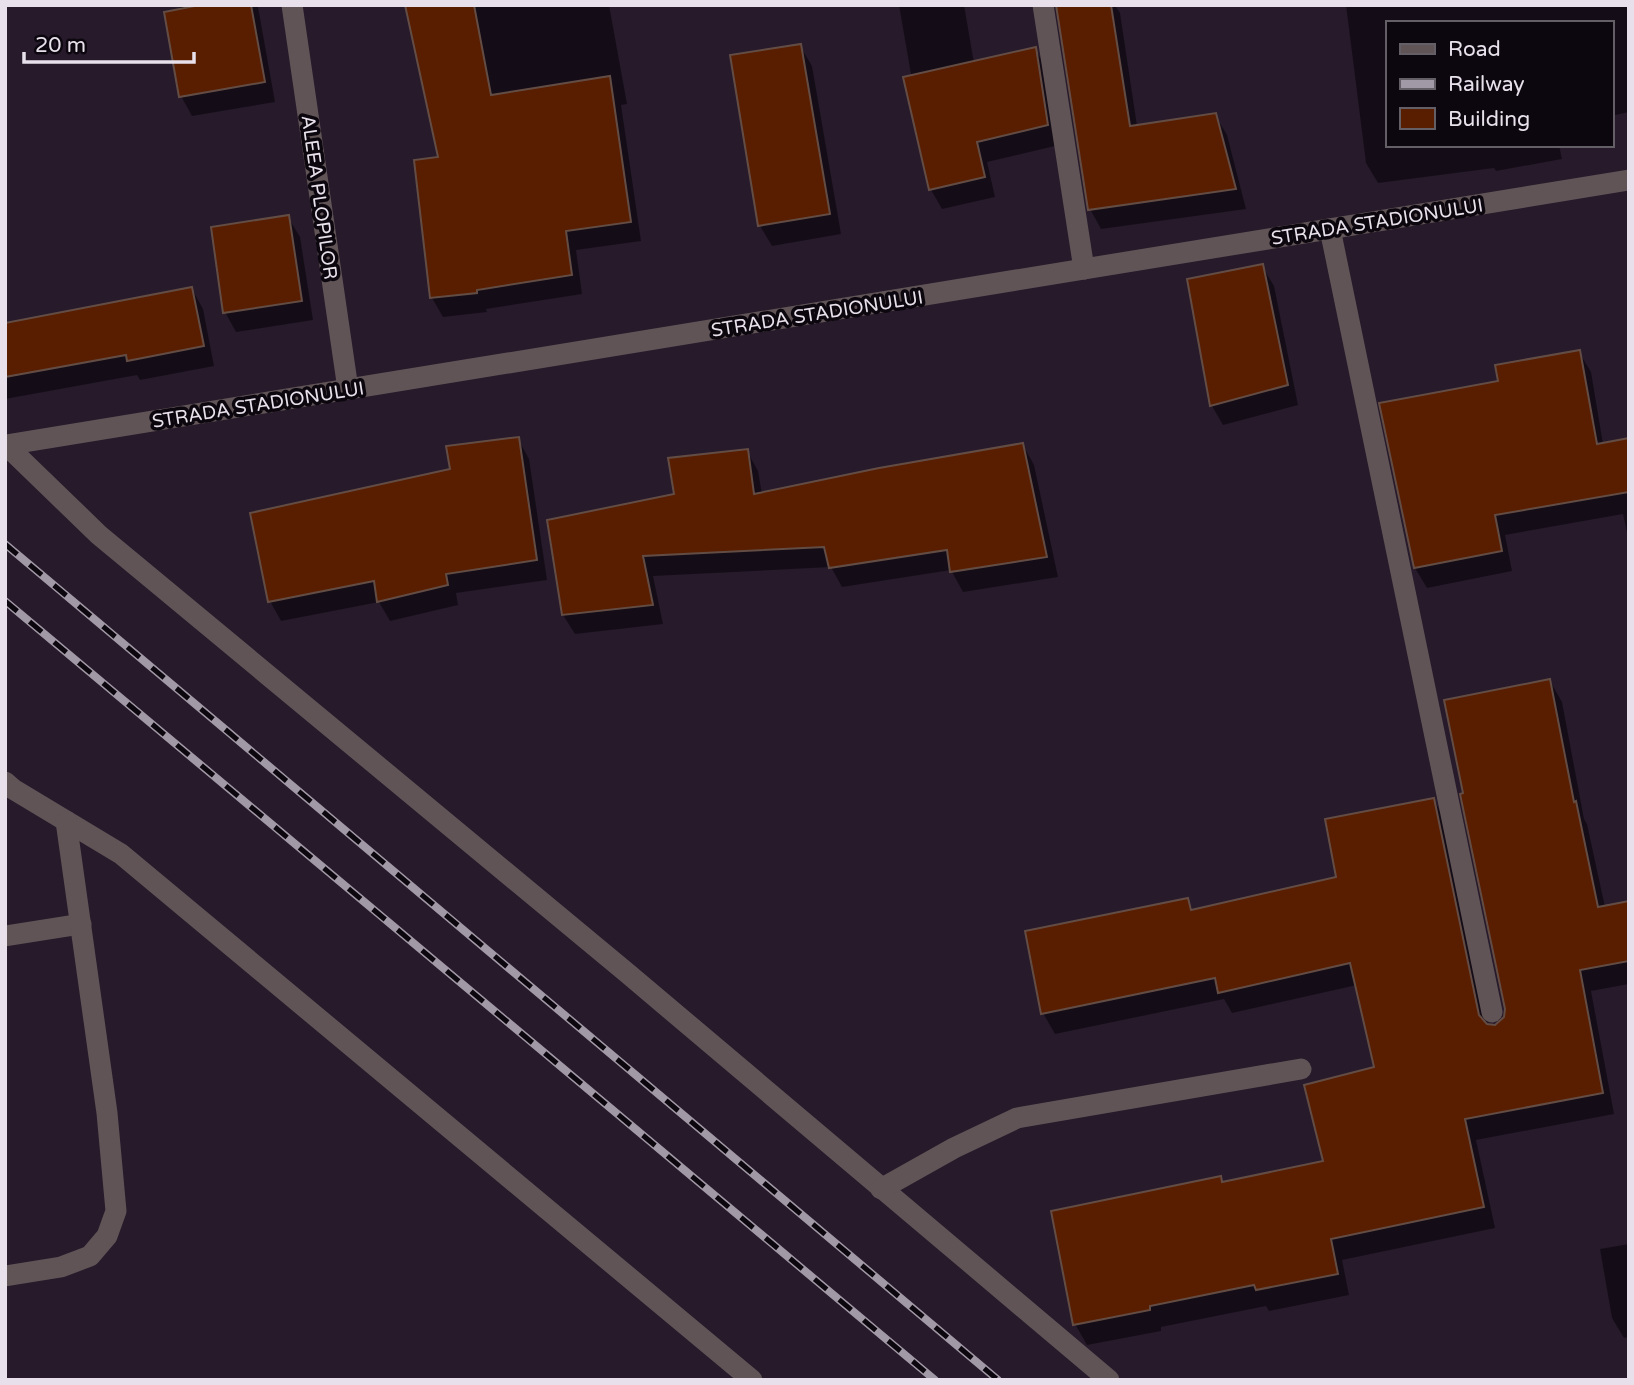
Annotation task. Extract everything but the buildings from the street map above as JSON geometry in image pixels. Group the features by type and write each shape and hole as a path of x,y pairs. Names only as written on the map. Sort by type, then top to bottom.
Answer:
{"street":[{"name":"ALEEA PLOPILOR","path":"292,5 348,389"},
{"path":"1043,5 1084,269"},
{"name":"STRADA STADIONULUI","path":"6,445 1629,180"},
{"path":"1330,229 1492,1012"},
{"path":"6,445 99,535 625,972 1109,1380"},
{"path":"5,782 121,854 752,1380"},
{"path":"5,1276 61,1267 90,1256 107,1236 116,1210 107,1113 66,821"},
{"path":"5,936 81,923"},
{"path":"881,1189 954,1148 1017,1118 1301,1069"}],"railway":[{"path":"5,544 998,1380"},
{"path":"5,601 935,1380"}]}
